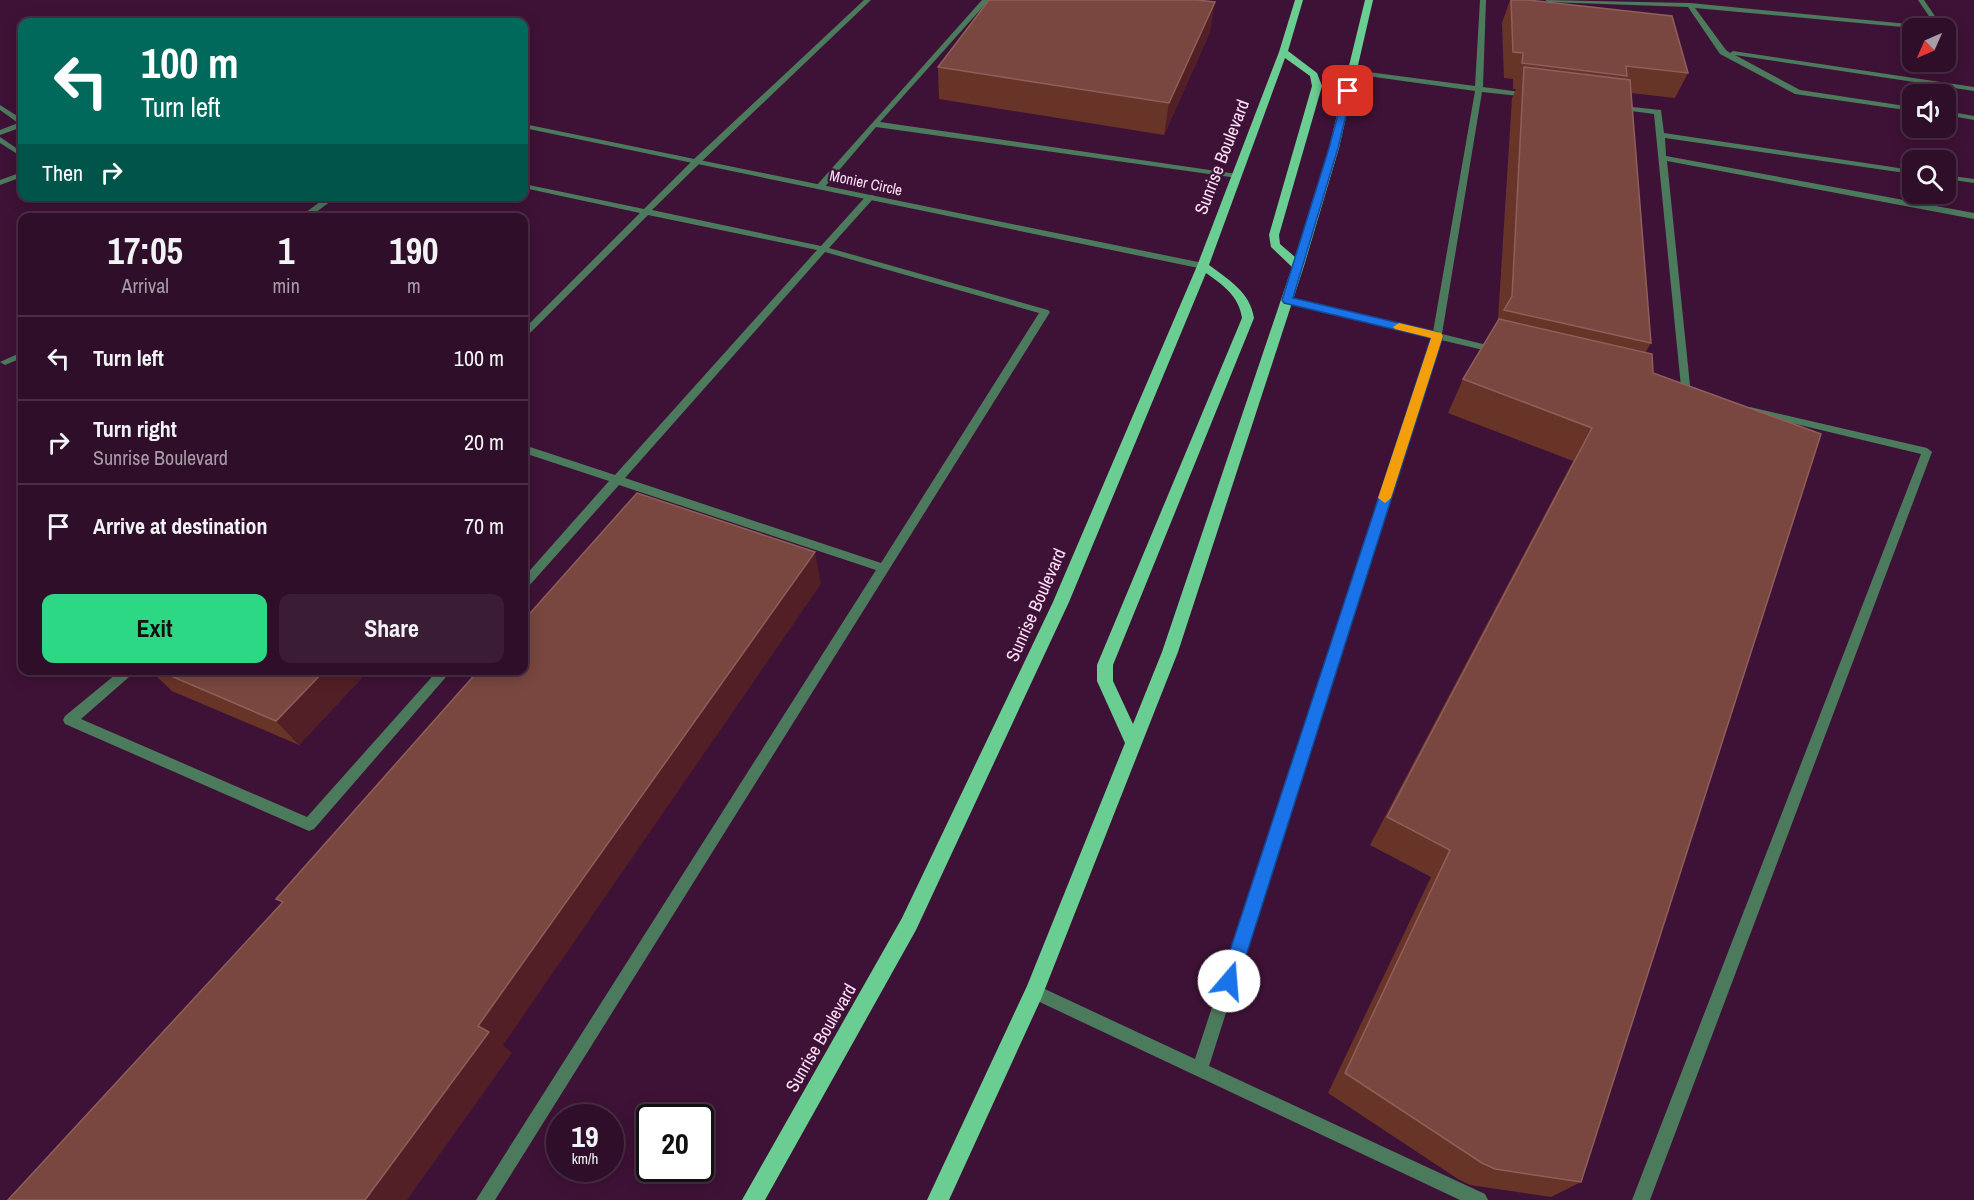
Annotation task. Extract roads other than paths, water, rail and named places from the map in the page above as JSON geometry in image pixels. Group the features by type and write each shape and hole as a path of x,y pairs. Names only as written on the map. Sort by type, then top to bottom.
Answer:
{"main road":[{"name":"Sunrise Boulevard","path":"753,1200 909,924 1061,602 1203,266 1283,52 1299,0"},
{"path":"938,1200 1034,992 1170,652 1298,267 1334,148 1369,0"},
{"path":"1283,52 1314,75 1317,86 1274,236 1275,245 1298,267"},
{"path":"1134,743 1107,688 1105,665 1248,318 1248,306 1241,296 1203,266"}],"street":[{"path":"528,330 648,210 868,0"},
{"path":"820,187 986,0"},
{"path":"1200,1070 1437,336 1479,89 1483,0"},
{"path":"1548,0 1690,4 1902,25"},
{"path":"1690,4 1712,0"},
{"path":"1921,0 1933,18"},
{"path":"1690,4 1723,52 1798,92 1902,108"},
{"path":"1723,52 1974,88"},
{"path":"1353,72 1535,96"},
{"path":"1602,105 1658,112 1686,395"},
{"path":"0,107 18,120"},
{"path":"1956,115 1974,118"},
{"path":"874,124 1237,176"},
{"path":"0,133 18,125"},
{"name":"Monier Circle","path":"528,127 1203,266"},
{"path":"1660,135 1902,171"},
{"path":"0,139 18,152"},
{"path":"1662,158 1974,216"},
{"path":"0,183 18,176"},
{"path":"1956,178 1974,181"},
{"path":"485,1200 1045,312 823,249 648,210 528,187"},
{"path":"528,580 870,197"},
{"path":"309,213 326,201"},
{"path":"1287,300 1505,352"},
{"path":"5,362 18,357"},
{"path":"1641,1200 1927,452 1732,406"},
{"path":"528,450 883,568"},
{"path":"125,675 70,720 309,825 442,675"},
{"path":"1034,992 1479,1200"}]}
